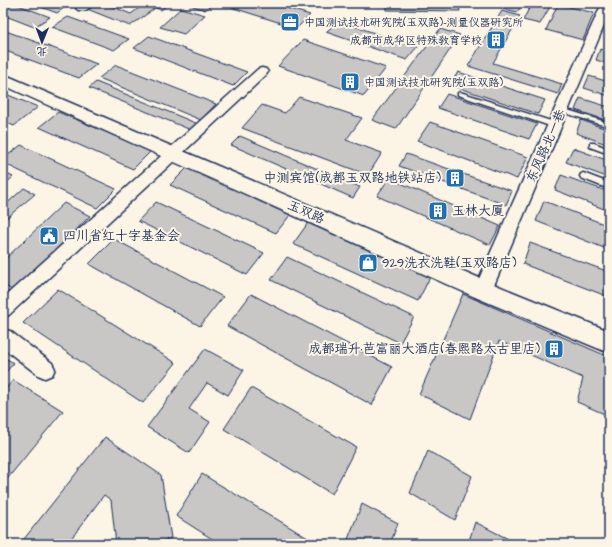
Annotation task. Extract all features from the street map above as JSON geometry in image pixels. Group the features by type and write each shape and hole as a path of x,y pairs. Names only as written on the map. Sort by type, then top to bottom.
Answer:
{"main road":[{"name":"玉双路","path":"3,69 179,150 486,284 609,342"},
{"name":"玉双路","path":"3,79 179,150"},
{"name":"玉双路","path":"486,284 609,328"}],"street":[{"name":"东风路北一巷","path":"486,284 608,3"},
{"path":"7,299 179,150 262,72"},
{"path":"3,337 45,369"}],"lane":[{"path":"460,94 555,125"},
{"path":"561,110 609,125"},
{"path":"592,145 609,152"},
{"path":"582,176 609,186"}],"building":[{"path":"3,3 13,3 50,17 34,27 3,15"},
{"path":"48,3 71,3 57,13 41,7"},
{"path":"97,3 103,3 131,14 143,5 154,9 130,26 87,9"},
{"path":"143,3 170,3 161,10"},
{"path":"184,3 210,3 213,4 205,10"},
{"name":"中国测试技术研究院(玉双路)-测量仪器研究所","path":"230,3 270,3 310,15 297,28 227,6"},
{"path":"387,3 458,3 460,11 387,10"},
{"path":"504,3 524,3 517,12 501,8"},
{"path":"532,3 551,5 540,24 523,20"},
{"path":"558,4 594,13 583,40 546,30"},
{"path":"181,8 205,15 184,34 160,27"},
{"name":"成都市成华区特殊教育学校","path":"502,11 520,16 493,63 562,84 558,94 468,66"},
{"path":"68,17 129,39 114,50 52,27"},
{"path":"338,21 418,47 407,60 326,32"},
{"path":"440,29 460,35 396,129 372,120"},
{"path":"3,30 97,64 79,78 3,50"},
{"path":"149,36 247,72 233,86 134,48"},
{"name":"中国测试技术研究院(玉双路)","path":"303,40 386,68 364,96 278,66"},
{"path":"600,49 609,52 609,64 596,60"},
{"path":"116,65 216,104 201,120 99,78"},
{"path":"458,72 545,100 538,114 450,85"},
{"path":"589,76 609,82 609,96 584,88"},
{"path":"96,82 198,124 191,130 89,88"},
{"path":"3,93 38,107 14,126 3,121"},
{"path":"447,94 537,124 529,139 438,108"},
{"path":"299,97 362,118 346,140 382,153 368,175 242,128 262,105 285,113"},
{"path":"580,98 609,107 609,121 575,110"},
{"path":"58,112 151,151 133,169 39,127"},
{"path":"581,120 609,130 609,145 576,133"},
{"path":"430,122 528,157 517,179 417,141"},
{"path":"240,136 360,187 353,198 231,145"},
{"path":"21,145 116,189 97,208 3,163 3,159"},
{"path":"573,148 609,161 609,178 566,162"},
{"name":"中测宾馆(成都玉双路地铁站店)","path":"406,154 512,191 506,205 399,166"},
{"path":"187,168 291,214 276,233 170,185"},
{"path":"3,172 13,177 3,186"},
{"path":"561,175 609,192 609,211 555,190"},
{"name":"玉林大厦","path":"389,178 500,226 490,245 377,196"},
{"path":"24,188 35,194 3,221 3,207"},
{"path":"544,201 609,226 609,250 536,221"},
{"path":"156,202 264,253 247,275 138,221"},
{"name":"四川省红十字基金会","path":"64,203 90,216 14,291 3,285 3,256 6,258"},
{"path":"308,223 430,277 418,301 293,244"},
{"path":"114,239 223,297 200,326 89,264"},
{"path":"530,243 609,272 609,297 523,264"},
{"path":"287,257 414,317 400,343 271,280"},
{"path":"58,289 176,363 143,403 23,323"},
{"path":"251,294 392,367 372,405 227,326"},
{"name":"成都瑞升·芭富丽大酒店(春熙路太古里店)","path":"463,294 609,357 609,416 577,402 583,378 499,341 470,419 419,394"},
{"path":"205,349 244,370 228,395 207,383 189,409 210,422 189,453 147,427"},
{"path":"3,357 14,363 3,375"},
{"path":"13,380 63,411 3,484 3,392"},
{"path":"251,388 356,447 332,494 224,429"},
{"path":"105,437 161,475 171,538 155,544 116,544 111,500 104,495 67,544 20,544"},
{"path":"428,451 472,476 455,520 410,493"},
{"path":"202,474 311,540 309,544 220,544 176,516"},
{"path":"362,504 398,523 390,544 346,544"},
{"path":"475,522 518,544 468,544"}],"place":[{"name":"中国测试技术研究院(玉双路)-测量仪器研究所","path":"290,22"},
{"name":"成都市成华区特殊教育学校","path":"496,40"},
{"name":"中国测试技术研究院(玉双路)","path":"350,82"},
{"name":"中测宾馆(成都玉双路地铁站店)","path":"455,178"},
{"name":"玉林大厦","path":"438,211"},
{"name":"四川省红十字基金会","path":"49,236"},
{"name":"929洗衣洗鞋(玉双路店)","path":"368,263"},
{"name":"成都瑞升·芭富丽大酒店(春熙路太古里店)","path":"554,349"}]}
